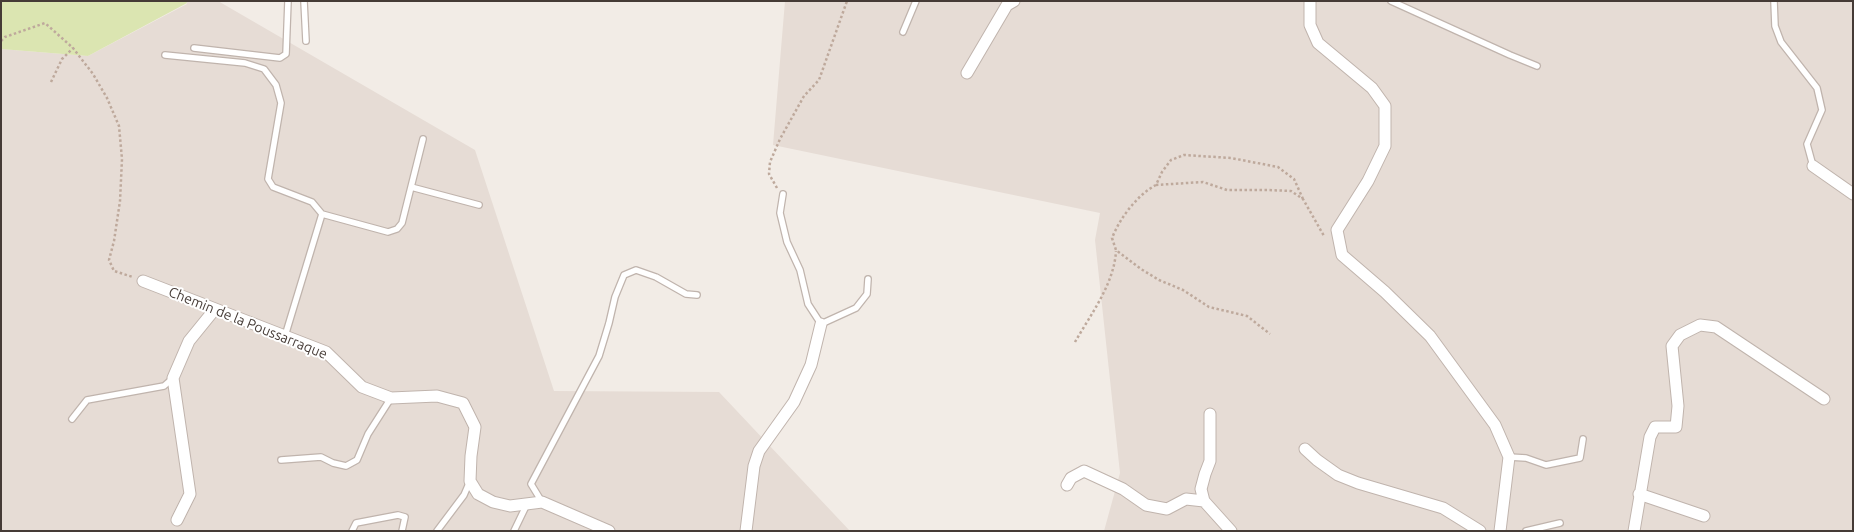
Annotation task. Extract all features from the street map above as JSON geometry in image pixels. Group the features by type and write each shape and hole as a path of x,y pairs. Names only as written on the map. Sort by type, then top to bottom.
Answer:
{"street":[{"path":"967,73 1007,6 1014,1"},
{"path":"1310,1 1310,25 1318,43 1372,88 1385,106 1385,146 1368,181 1337,230 1342,254 1385,292 1430,336 1495,425 1509,456 1500,531"},
{"path":"1812,166 1853,194"},
{"name":"Chemin de la Poussarraque","path":"143,281 326,352 362,387 391,398 437,396 463,403 475,427 470,481"},
{"path":"176,520 190,494 173,378 189,341 215,308"},
{"path":"746,531 754,466 758,450 794,402 811,365 821,324"},
{"path":"1634,531 1650,436 1655,427 1676,427 1678,406 1672,346 1680,335 1700,325 1716,327 1824,399"},
{"path":"1210,414 1210,461 1201,489 1204,501 1232,531"},
{"path":"1305,449 1316,460 1338,475 1358,483 1443,508 1480,531"},
{"path":"1067,486 1071,478 1084,471 1124,489 1146,505 1167,509 1186,499 1204,501"},
{"path":"470,481 478,494 493,502 510,506 542,502 610,531"},
{"path":"1639,494 1704,516"}],"lane":[{"path":"194,48 280,58 286,54 288,1"},
{"path":"304,1 306,41"},
{"path":"903,32 916,1"},
{"path":"1392,1 1537,66"},
{"path":"1774,1 1775,26 1781,42 1817,88 1822,110 1807,144 1812,166"},
{"path":"165,55 245,63 264,69 276,85 281,103 268,179 273,187 312,202 322,214 388,232 396,229 402,223 423,139"},
{"path":"411,187 479,205"},
{"path":"783,194 780,214 787,242 800,270 808,304 821,324 856,308 867,294 868,279"},
{"path":"285,337 322,214"},
{"path":"542,502 531,484 599,356 609,323 614,297 624,275 636,270 656,277 686,294 697,294"},
{"path":"72,419 88,400 164,386 173,378"},
{"path":"281,460 321,457 333,463 346,466 357,460 368,434 391,398"},
{"path":"1509,456 1526,458 1546,465 1564,462 1580,458 1583,439"},
{"path":"437,531 458,503 470,481"},
{"path":"514,531 528,504"},
{"path":"352,531 356,523 398,515 404,517 402,531"},
{"path":"1526,531 1560,524"}],"path":[{"path":"783,194 773,183 769,174 770,162 780,139 804,96 818,80 847,1"},
{"path":"1,41 5,37 45,23 73,48 103,90 119,126 122,159 120,201 109,260 114,271 143,281"},
{"path":"51,82 62,59 73,48"},
{"path":"1156,185 1162,172 1171,160 1184,154 1231,158 1278,167 1294,179 1319,228 1329,243"},
{"path":"1075,342 1108,286 1116,261 1116,250 1112,238 1116,228 1146,190 1156,185 1204,182 1227,190 1291,191 1303,198"},
{"path":"1116,250 1141,269 1183,290 1209,307 1247,316 1270,334"}],"shaded area":[{"path":"186,1 218,1 475,150 554,391 719,392 850,531 1,531 1,49 88,56 187,4"},
{"path":"785,1 1853,1 1853,531 1104,531 1120,473 1095,240 1100,213 773,145"}],"green space":[{"path":"1,1 186,1 187,3 88,56 1,49"}]}
